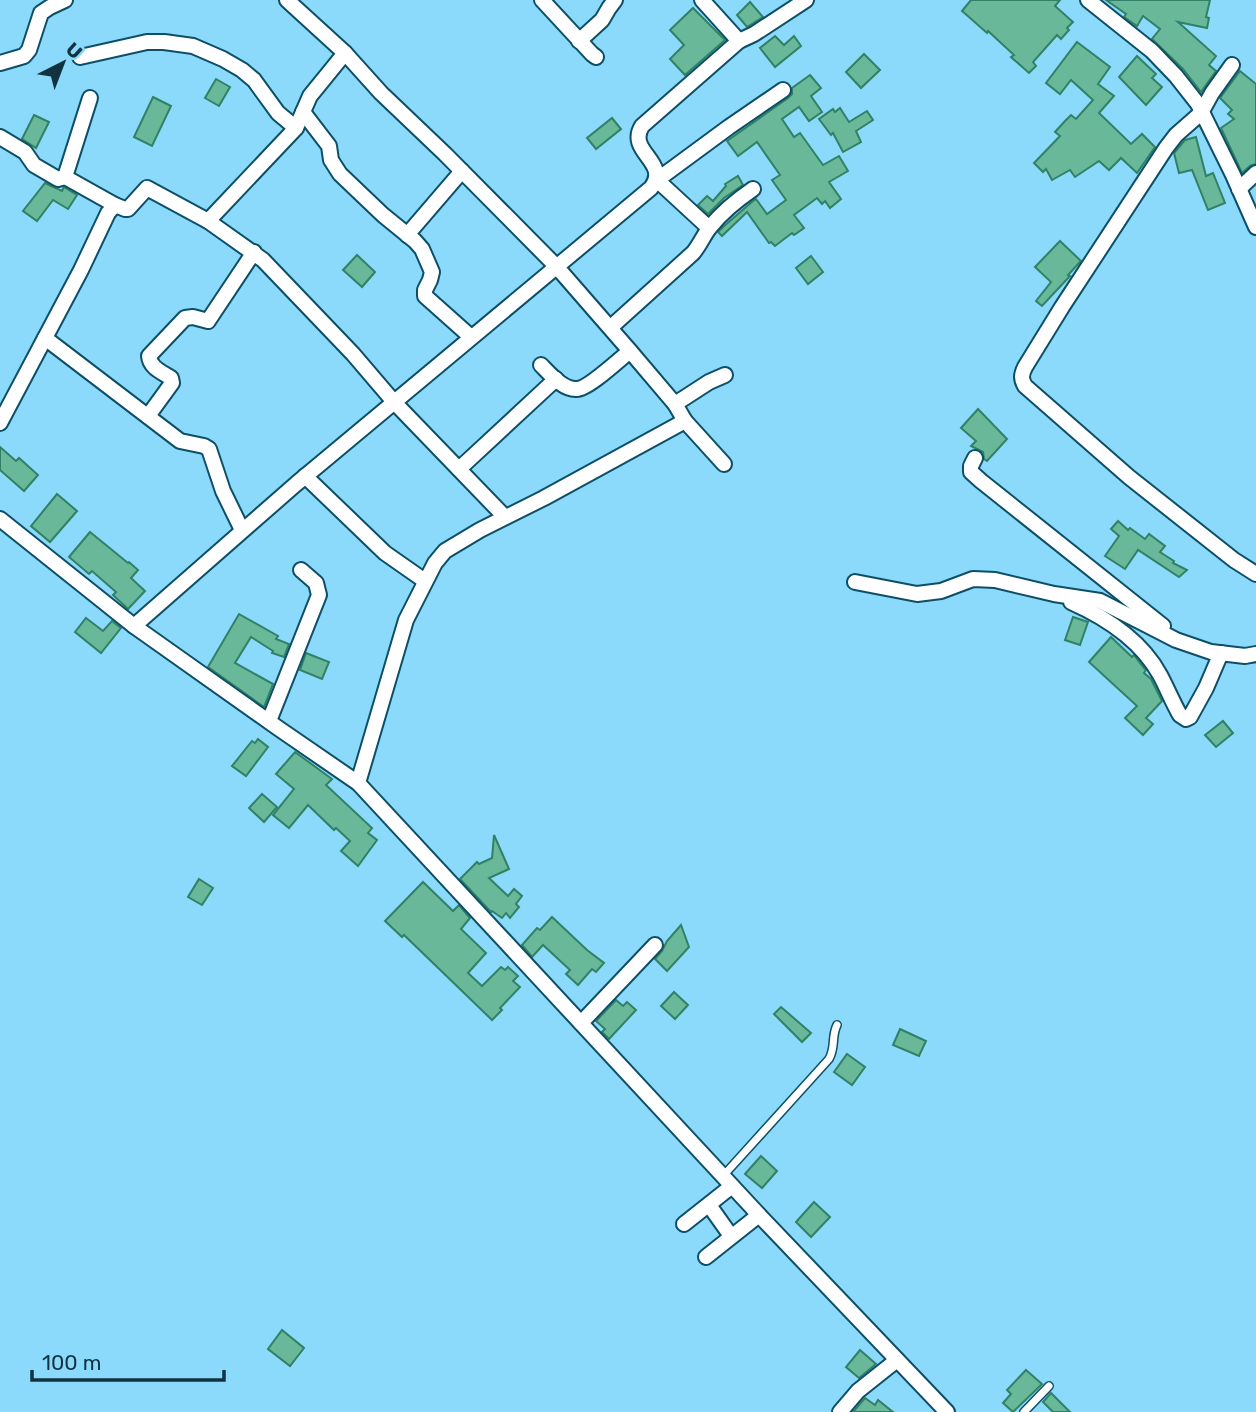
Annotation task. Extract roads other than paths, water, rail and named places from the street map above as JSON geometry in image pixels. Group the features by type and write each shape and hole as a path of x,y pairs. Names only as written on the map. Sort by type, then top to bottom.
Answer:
{"street":[{"path":"0,62 24,56 29,50 41,13 65,0"},
{"path":"287,0 345,53 556,266 611,327 675,404 685,421 724,464"},
{"path":"542,0 596,57"},
{"path":"579,41 603,20 615,0"},
{"path":"702,0 739,41"},
{"path":"1088,0 1160,60 1198,104 1256,227"},
{"path":"657,180 658,173 640,146 639,131 739,41 801,2"},
{"path":"80,57 147,42 193,46 242,70 254,80 278,113 296,128"},
{"path":"208,220 296,128 310,96 345,53"},
{"path":"1232,65 1201,113 1182,129 1166,148 1062,307 1025,367 1021,379 1025,386 1129,477 1234,560 1256,574"},
{"path":"134,626 305,476 651,188 657,180 783,90"},
{"path":"65,177 90,98"},
{"path":"303,112 329,146 334,166 422,249 432,272 425,296 471,337"},
{"path":"0,137 25,152 32,163 45,172 58,179 65,177 125,209 147,188 208,220 254,253 505,517"},
{"path":"407,235 462,171"},
{"path":"1239,189 1256,173"},
{"path":"657,180 709,228"},
{"path":"611,327 693,253 709,228 734,201 753,189"},
{"path":"0,423 108,213 115,205"},
{"path":"148,416 172,383 171,378 153,367 149,356 186,318 208,321 254,253"},
{"path":"45,338 180,441 209,449 223,491 242,530"},
{"path":"541,365 556,379 574,390 581,389 630,351"},
{"path":"675,404 725,375"},
{"path":"459,469 556,379"},
{"path":"358,783 406,620 435,563 445,551 685,421"},
{"path":"975,458 971,472 1162,625 1176,640"},
{"path":"305,476 384,553 425,581"},
{"path":"0,519 134,626 358,783 759,1215 947,1412"},
{"path":"269,721 319,595 316,583 302,570"},
{"path":"855,582 917,594 941,591 973,579 995,580 1054,594 1100,601 1176,640 1211,652 1245,656 1256,654"},
{"path":"1054,594 1108,620 1142,649 1159,674 1180,715 1186,719 1191,716 1206,688 1221,653"},
{"path":"581,1023 655,945"},
{"path":"684,1224 709,1205 728,1181"},
{"path":"709,1205 732,1236"},
{"path":"706,1256 759,1215"},
{"path":"840,1412 858,1391 897,1360"}],"lane":[{"path":"728,1181 829,1059 834,1051 834,1031 837,1025"},
{"path":"1024,1412 1049,1386"}]}
